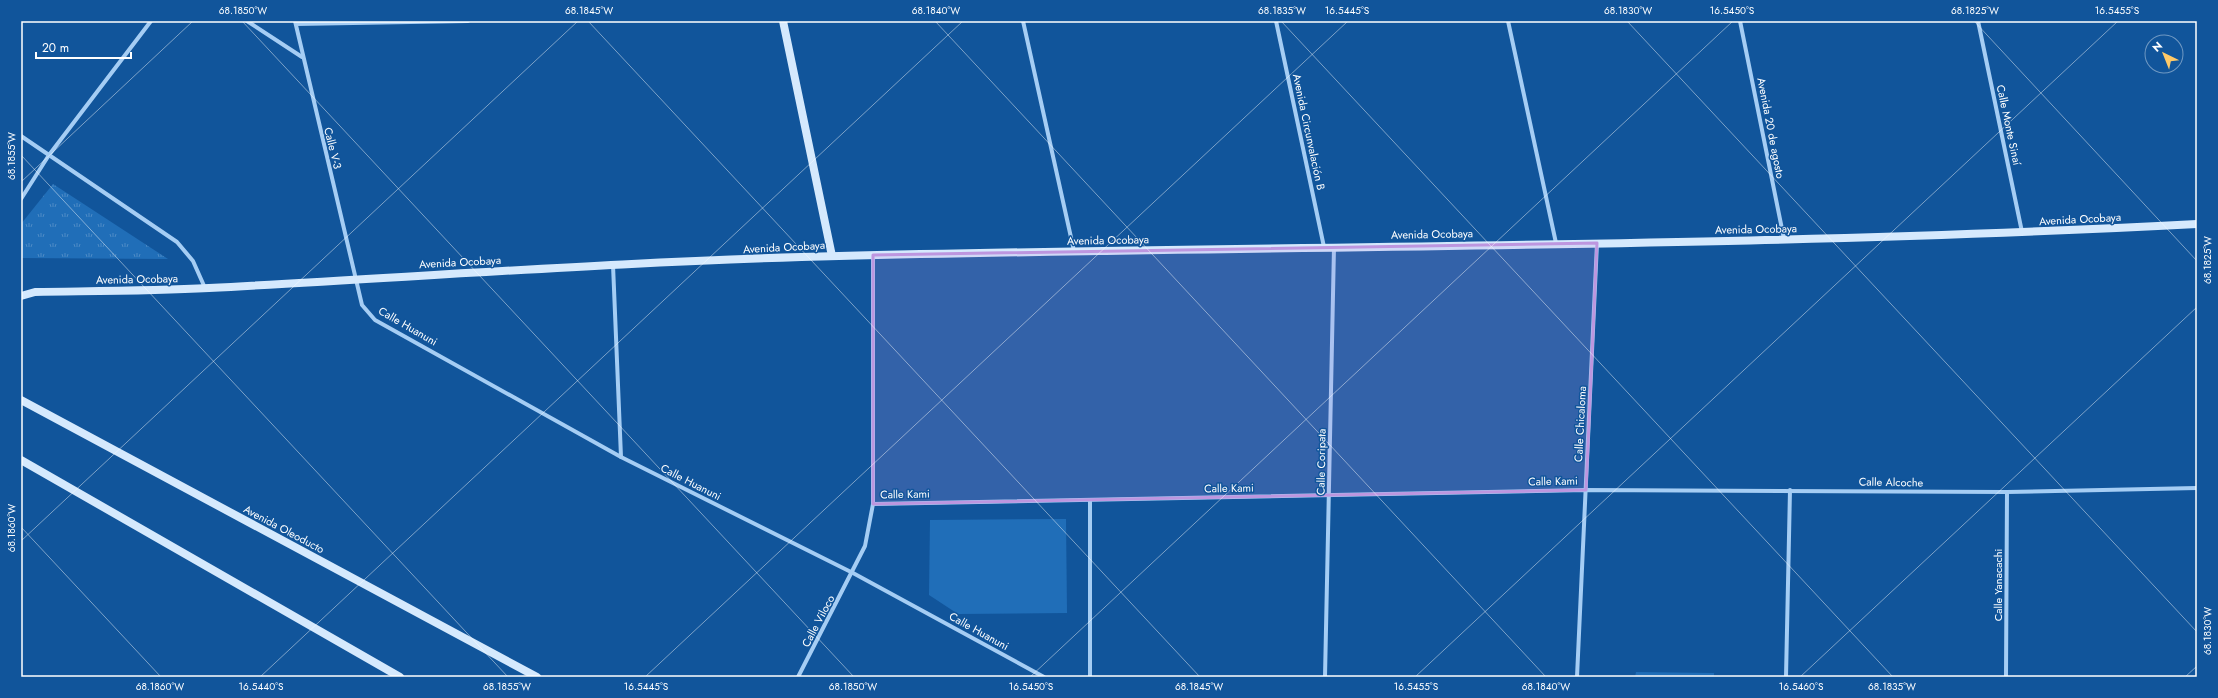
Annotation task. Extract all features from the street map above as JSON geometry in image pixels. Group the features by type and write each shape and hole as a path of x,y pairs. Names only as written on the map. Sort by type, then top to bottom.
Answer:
{"street":[{"path":"21,199 49,155 151,21"},
{"path":"247,21 302,57"},
{"path":"296,22 468,21"},
{"path":"783,21 832,256"},
{"path":"1023,21 1074,252"},
{"name":"Avenida Circunvalación B","path":"1276,21 1324,247"},
{"path":"1508,21 1556,244"},
{"name":"Avenida 20 de agosto","path":"1740,21 1784,240"},
{"name":"Calle Monte Sinaí","path":"1978,21 2022,233"},
{"name":"Calle V-3","path":"296,22 302,57 355,278"},
{"path":"21,136 177,242 193,261 205,288"},
{"name":"Avenida Ocobaya","path":"21,296 35,292 205,288 355,278 832,256 1784,240 2022,233 2197,224"},
{"name":"Calle Chicaloma","path":"1577,677 1597,243"},
{"name":"Calle Coripata","path":"1326,677 1334,247"},
{"name":"Calle Viloco","path":"798,677 853,573 865,546 873,504 873,255"},
{"path":"613,265 622,457"},
{"name":"Calle Huanuni","path":"355,278 362,305 375,320 622,457 853,573 1044,677"},
{"name":"Avenida Oleoducto","path":"21,400 537,677"},
{"path":"21,460 400,677"},
{"name":"Calle Alcoche","path":"1586,490 2007,492 2197,488"},
{"name":"Calle Kami","path":"873,504 1586,490"},
{"path":"1786,677 1790,490"},
{"name":"Calle Yanacachi","path":"2006,677 2007,492"},
{"path":"1090,500 1090,677"}],"highlighted area":[{"path":"1597,243 1586,490 873,504 873,255"}],"green space":[{"path":"53,184 168,259 21,258 21,224"},
{"path":"1066,519 1067,613 958,614 929,595 930,520"},
{"path":"1636,672 1714,673 1714,677 1635,677"}]}
